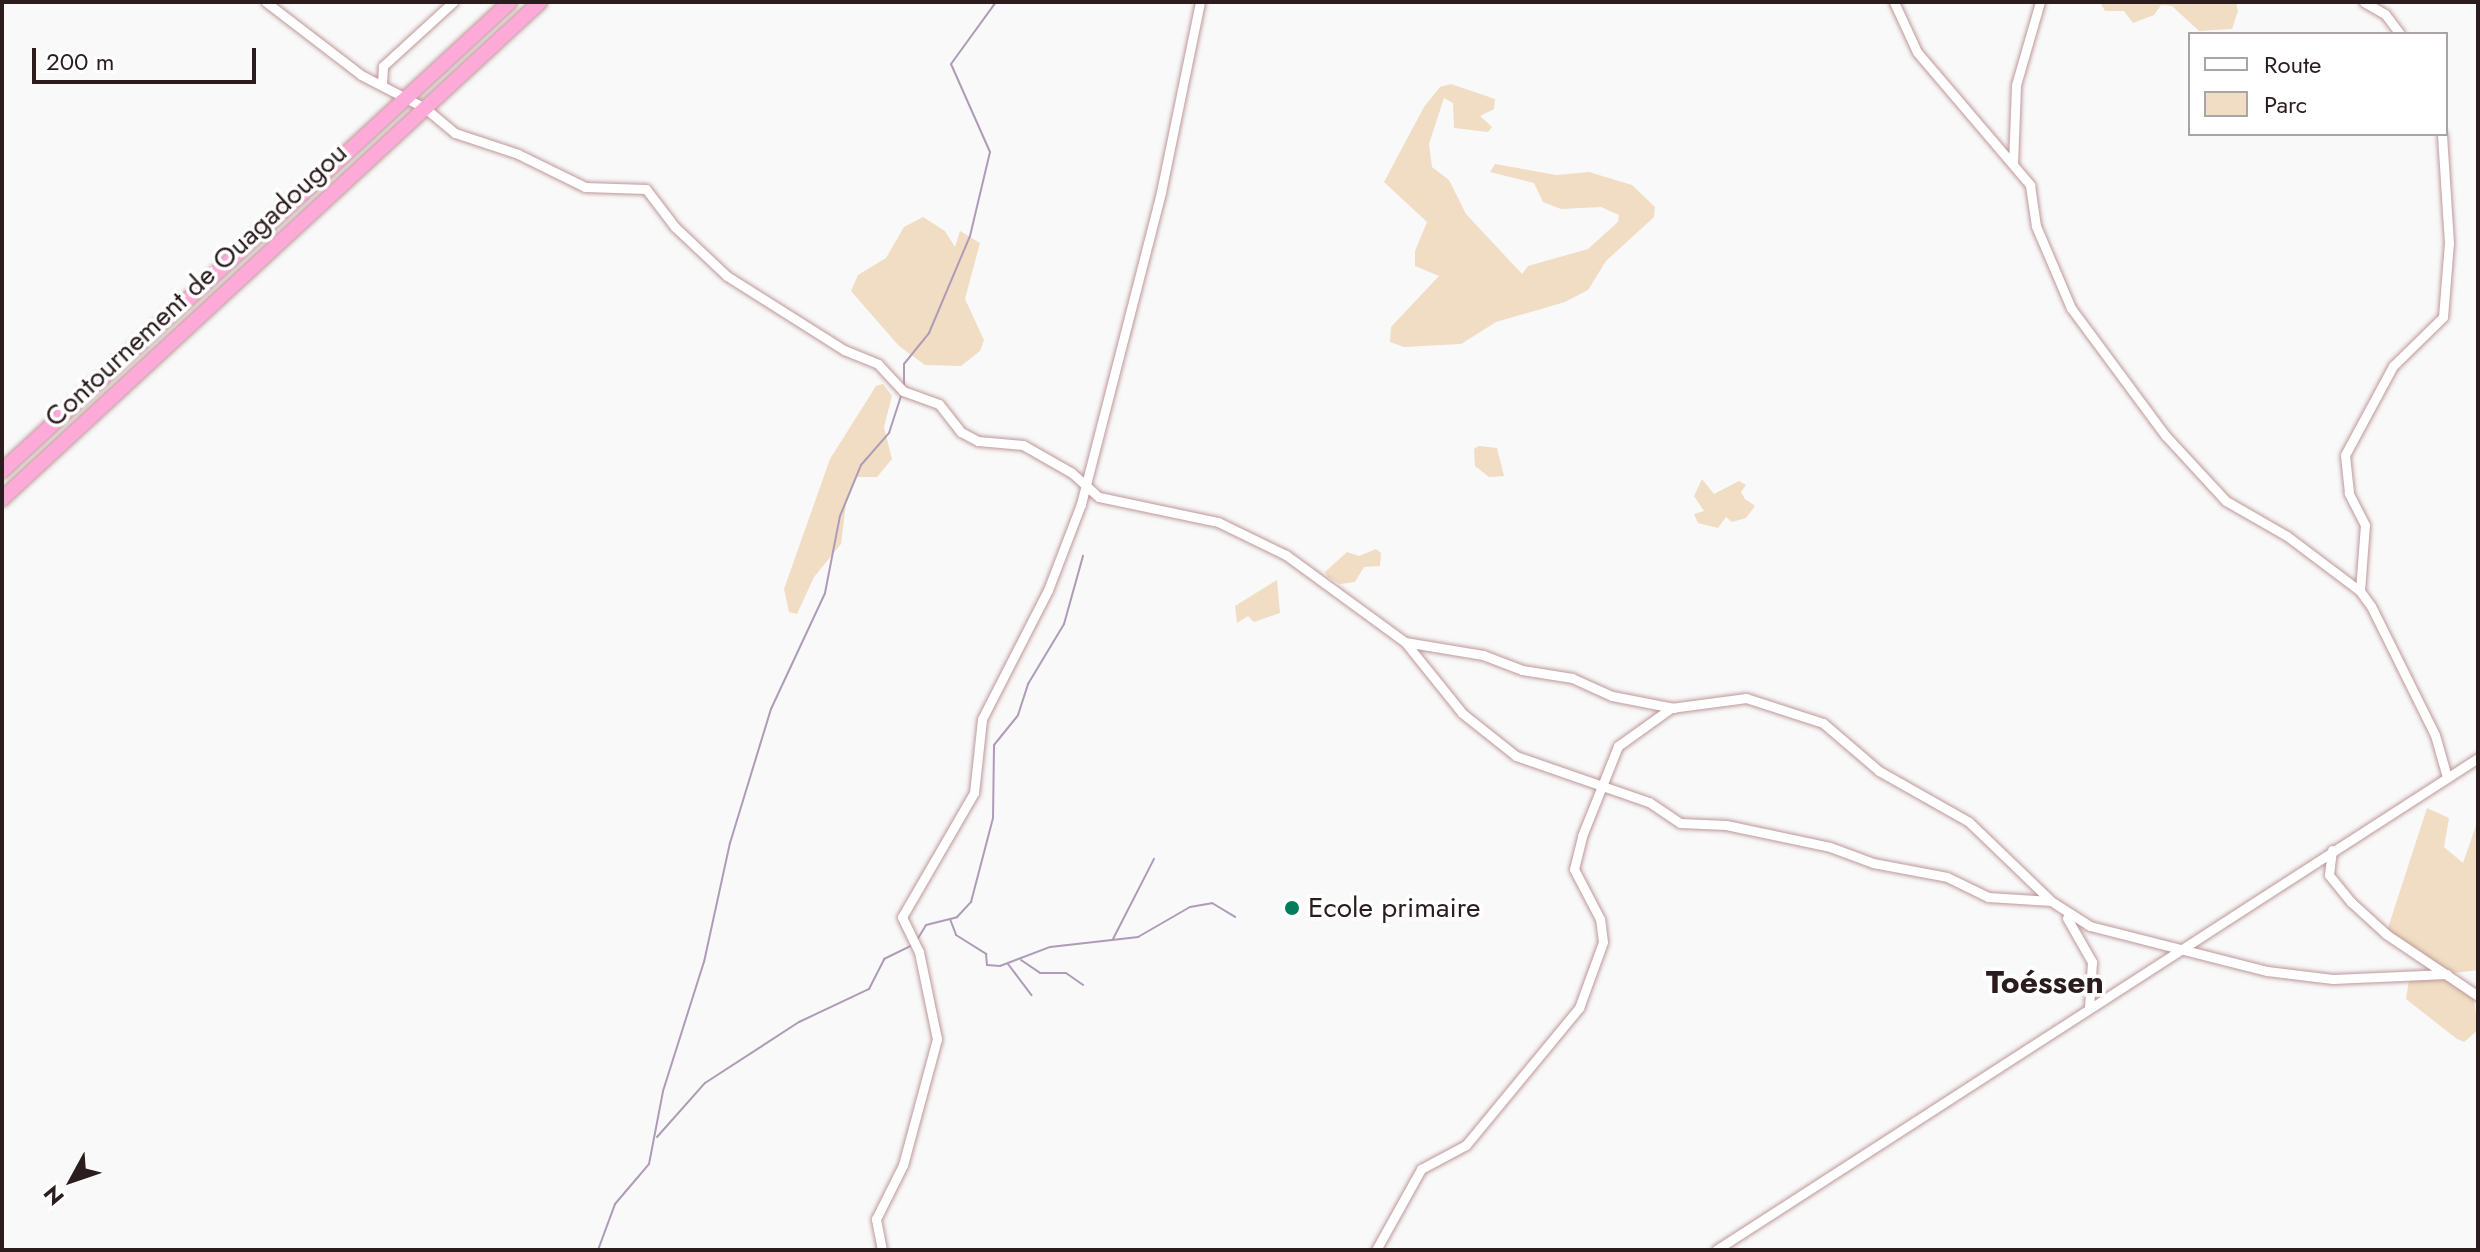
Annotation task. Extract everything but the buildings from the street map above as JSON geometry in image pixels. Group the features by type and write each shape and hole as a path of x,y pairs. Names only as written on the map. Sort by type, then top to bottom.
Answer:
{"highway":[{"name":"Contournement de Ouagadougou","path":"2,471 510,2"},
{"name":"Contournement de Ouagadougou","path":"2,499 540,2"}],"street":[{"path":"266,2 382,85 425,108 455,133 518,154 585,187 646,189 675,227 727,276 844,350 878,364 903,391 939,404 961,432 978,441 1023,445 1072,473 1085,487 1135,508 1233,527 1322,578 1405,642 1462,713 1495,744 1600,787 1649,802 1680,823 1726,825 1830,847 1873,863 1947,877 1988,897 2054,904"},
{"path":"382,85 383,66 453,2"},
{"path":"882,1250 876,1219 903,1165 937,1039 919,952 902,917 974,793 982,719 1048,590 1085,487 1161,192 1200,2"},
{"path":"2013,164 2016,85 2040,2"},
{"path":"2364,2 2385,14 2398,32"},
{"path":"1893,3 1917,52 1999,154 2013,164 2030,185 2038,234 2071,308 2165,435 2226,501 2287,536 2360,591 2435,735 2447,777"},
{"path":"2360,591 2365,525 2349,493 2345,455 2393,366 2443,317 2449,243 2442,136"},
{"path":"1405,642 1483,655 1522,670 1572,678 1612,696 1674,708"},
{"path":"1376,1250 1421,1169 1466,1145 1579,1008 1603,931 1574,864 1600,787 1618,746 1657,714 1674,708 1746,698 1823,723 1879,771 1969,822 2054,904 2090,926 2267,971 2333,979 2447,974"},
{"path":"1716,1250 1830,1181 2089,1007 2185,950 2332,850 2478,758"},
{"path":"2332,850 2329,875 2351,902 2386,934 2478,996"},
{"path":"2054,904 2092,962 2089,1007"}],"green space":[{"path":"2100,2 2236,2 2238,11 2232,29 2199,31 2172,6 2161,5 2154,15 2133,23 2124,11 2105,11"},
{"path":"1451,84 1495,99 1494,109 1480,116 1492,127 1488,132 1454,128 1453,103 1444,98 1429,144 1432,167 1449,180 1466,214 1522,274 1528,266 1588,249 1618,222 1619,215 1601,207 1561,209 1543,202 1534,183 1490,172 1495,164 1556,175 1589,172 1632,185 1655,207 1654,217 1606,261 1588,290 1565,302 1496,322 1461,344 1404,347 1390,342 1391,327 1439,276 1415,266 1415,251 1427,222 1384,182 1424,107 1440,87"},
{"path":"923,217 945,231 955,247 960,231 980,243 965,299 984,340 980,351 961,366 925,365 899,346 851,291 858,275 886,258 904,227"},
{"path":"883,384 892,396 884,427 892,459 877,477 857,477 846,504 841,544 814,577 797,614 789,612 784,589 830,459 876,386"},
{"path":"1479,446 1497,448 1504,476 1489,477 1475,466 1474,449"},
{"path":"1702,479 1714,494 1739,481 1746,485 1741,492 1745,499 1755,506 1746,518 1732,522 1726,517 1718,528 1698,523 1694,514 1704,511 1694,496"},
{"path":"1376,549 1381,553 1380,566 1364,567 1355,582 1340,584 1325,572 1347,552 1359,556"},
{"path":"1277,580 1280,613 1254,622 1248,616 1237,623 1235,606"},
{"path":"2427,808 2449,818 2444,847 2463,863 2478,820 2478,970 2447,974 2386,934"},
{"path":"2410,974 2440,974 2474,999 2478,1030 2464,1042 2457,1039 2406,999"}],"waterway":[{"path":"904,387 904,364 929,333 970,236 990,152 951,64 996,2"},
{"path":"598,1250 615,1204 649,1164 663,1091 704,962 730,843 771,709 825,593 840,516 861,465 889,433 902,393"},
{"path":"917,940 926,925 957,917 971,902 993,818 994,745 1018,715 1028,684 1064,624 1083,556"},
{"path":"1113,939 1154,859"},
{"path":"950,919 956,935 986,954 987,965 1000,966 1050,947 1138,937 1190,907 1212,903 1235,917"},
{"path":"657,1137 705,1083 799,1022 869,989 884,959 913,945"},
{"path":"1021,960 1040,973 1066,973 1083,985"},
{"path":"1008,964 1031,995"}],"place":[{"name":"Ecole primaire","path":"1292,908"}],"district":[{"name":"Toéssen","path":"2045,982"}]}
